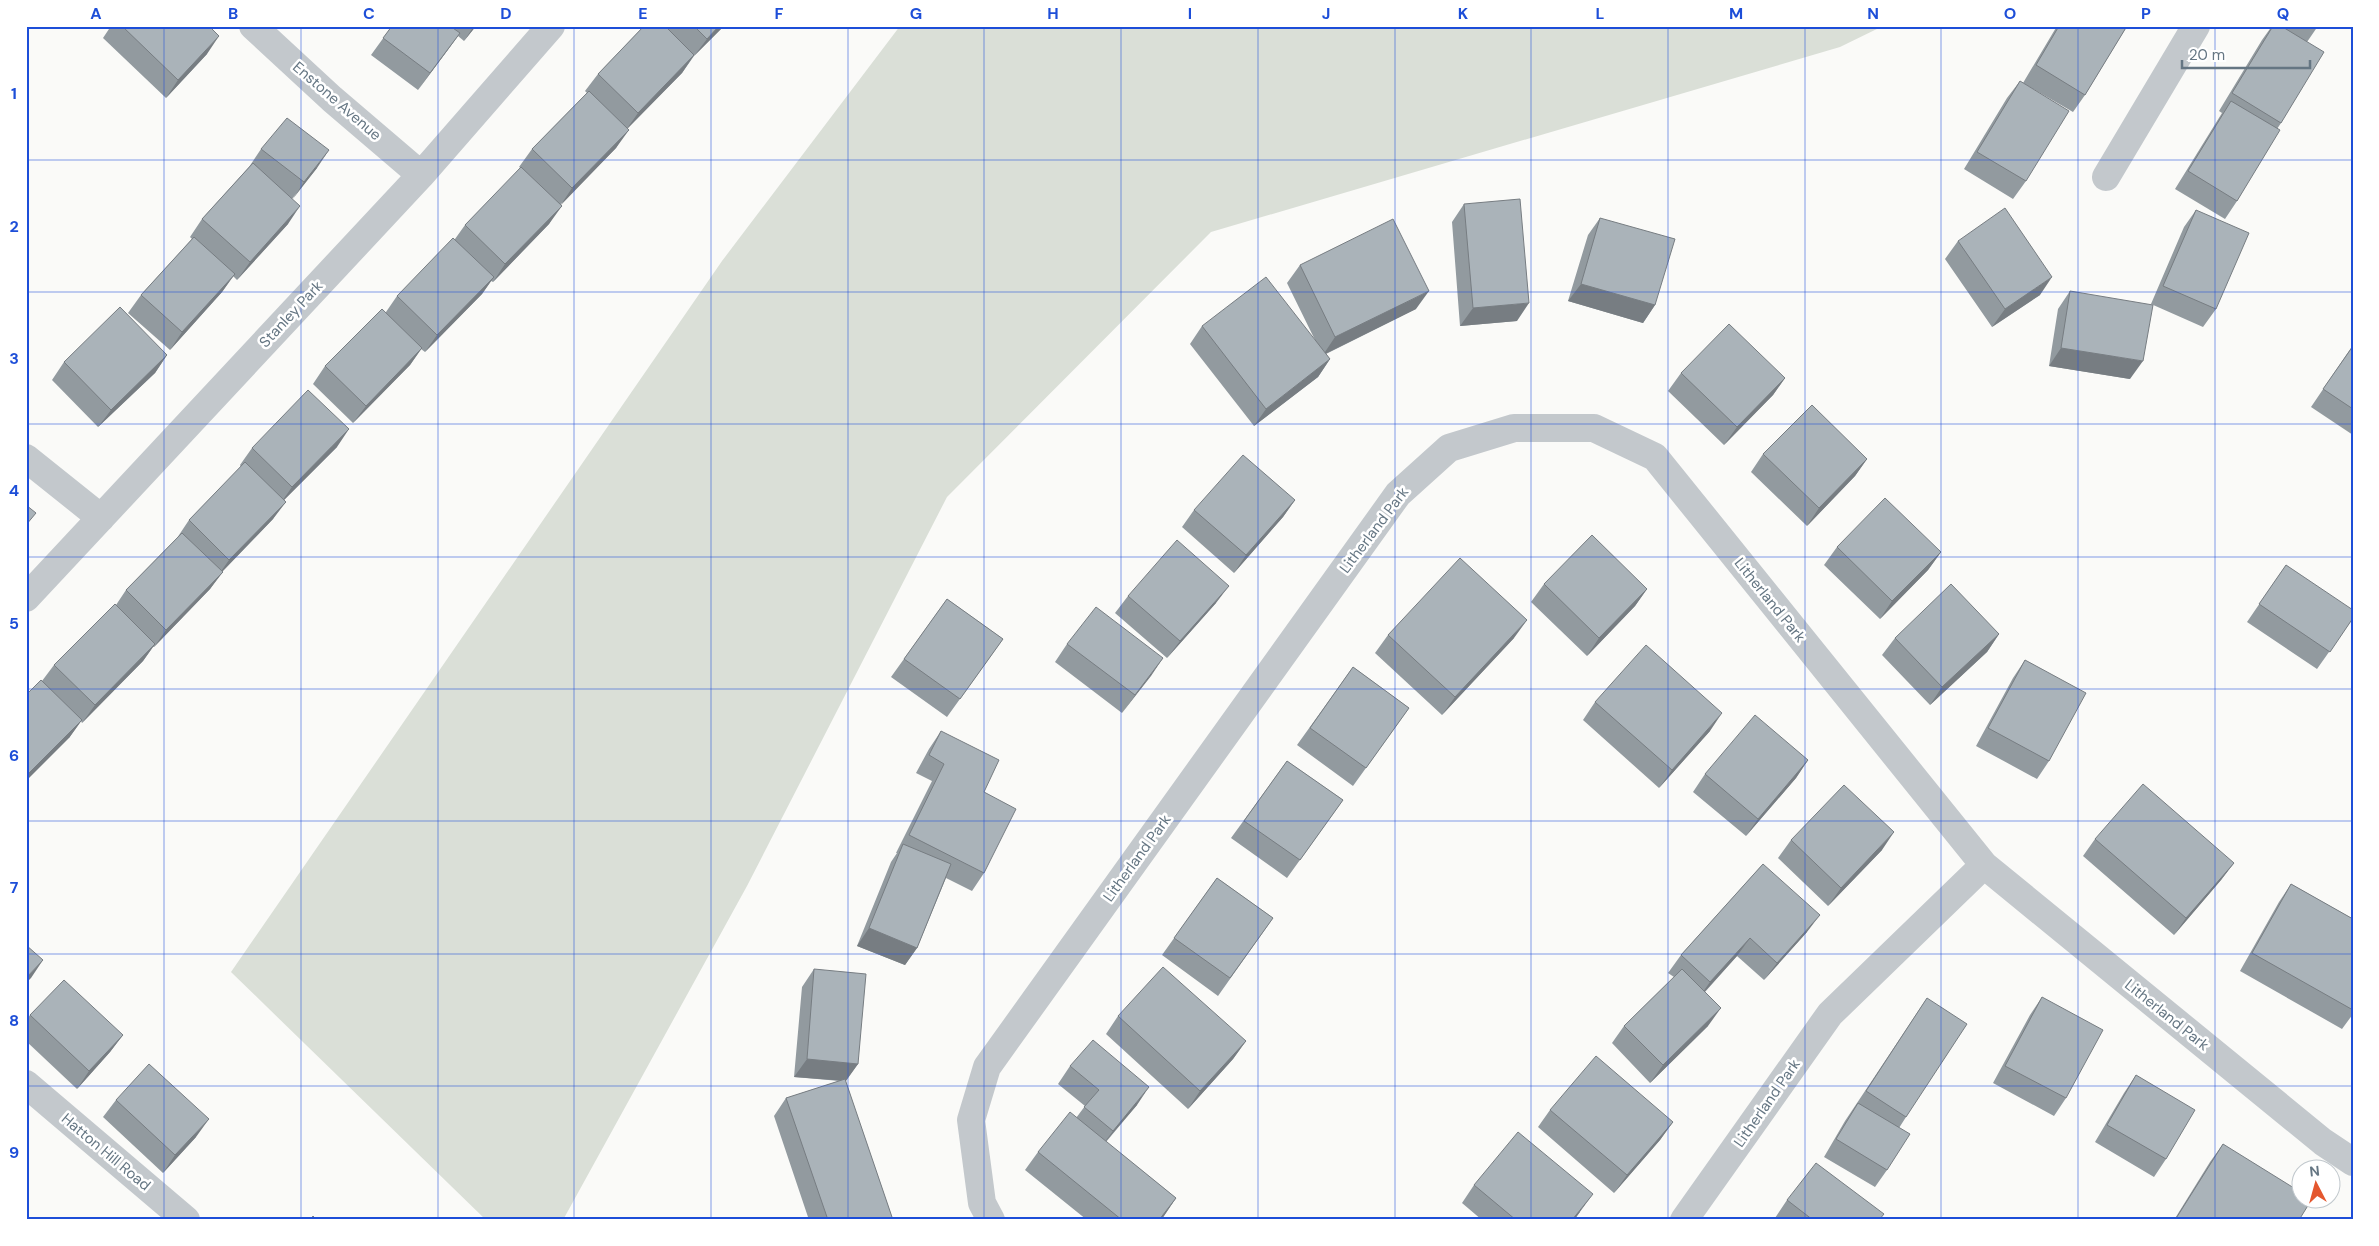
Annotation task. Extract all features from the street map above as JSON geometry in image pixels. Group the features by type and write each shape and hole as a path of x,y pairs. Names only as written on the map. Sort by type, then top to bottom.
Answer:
{"street":[{"name":"Enstone Avenue","path":"253,26 332,99 421,175"},
{"name":"Stanley Park","path":"26,598 421,175 551,26"},
{"path":"2106,176 2196,26"},
{"name":"Litherland Park","path":"991,1220 982,1203 971,1120 987,1067 1398,494 1449,448 1514,428 1594,428 1655,457 1984,865 2316,1136 2353,1162"},
{"path":"26,458 101,518"},
{"name":"Litherland Park","path":"1684,1220 1830,1014 1984,865"},
{"name":"Hatton Hill Road","path":"26,1084 186,1220"}],"shaded area":[{"path":"900,26 1883,26 1840,47 1211,232 947,497 747,886 563,1220 486,1220 231,972 722,261"}],"building":[{"path":"122,26 209,26 219,36 178,80"},
{"path":"392,26 450,26 460,33 430,73 383,38"},
{"path":"644,26 665,26 694,55 638,113 598,74"},
{"path":"694,26 719,26 707,39"},
{"path":"2059,26 2127,26 2085,95 2036,65"},
{"path":"2273,26 2281,26 2324,52 2281,123 2232,93"},
{"path":"2020,81 2069,111 2026,181 1977,152"},
{"path":"589,91 629,130 572,188 532,149"},
{"path":"2231,101 2280,130 2237,201 2188,171"},
{"path":"287,118 329,150 304,182 261,149"},
{"path":"253,163 300,206 250,262 202,219"},
{"path":"521,167 562,206 505,264 465,225"},
{"path":"1520,199 1529,303 1473,308 1464,204"},
{"path":"2005,208 2052,277 2005,309 1958,241"},
{"path":"2196,210 2249,233 2216,309 2163,286"},
{"path":"1600,218 1675,239 1655,305 1581,284"},
{"path":"1393,219 1429,291 1335,337 1300,265"},
{"path":"194,237 235,274 182,332 141,295"},
{"path":"453,238 494,277 437,335 397,296"},
{"path":"1266,277 1330,359 1266,409 1202,326"},
{"path":"2070,291 2153,305 2143,361 2061,348"},
{"path":"120,307 167,355 111,410 64,362"},
{"path":"382,309 422,348 366,406 325,366"},
{"path":"1729,324 1785,378 1737,427 1681,373"},
{"path":"2353,346 2353,409 2323,389"},
{"path":"308,390 349,429 292,487 252,448"},
{"path":"1812,405 1867,459 1819,508 1763,454"},
{"path":"1243,455 1295,500 1246,555 1194,510"},
{"path":"245,462 286,502 229,560 189,520"},
{"path":"1885,498 1941,552 1892,601 1837,547"},
{"path":"26,505 36,513 26,525"},
{"path":"182,533 223,572 166,630 126,590"},
{"path":"1592,535 1647,589 1599,638 1544,584"},
{"path":"1177,540 1229,586 1180,641 1128,596"},
{"path":"1460,558 1527,620 1455,697 1388,635"},
{"path":"2286,565 2353,610 2353,618 2330,652 2259,604"},
{"path":"1951,584 1999,634 1942,687 1895,638"},
{"path":"947,599 1003,639 960,699 904,659"},
{"path":"115,604 155,644 95,705 54,665"},
{"path":"1096,607 1163,658 1135,695 1067,644"},
{"path":"1646,645 1722,713 1672,770 1595,702"},
{"path":"2025,660 2086,693 2049,761 1988,728"},
{"path":"1353,667 1409,708 1366,768 1310,728"},
{"path":"41,680 82,720 26,776 26,695"},
{"path":"1755,715 1808,760 1758,819 1705,774"},
{"path":"941,731 999,760 984,792 1016,809 984,873 909,835 944,764 929,755"},
{"path":"1287,761 1343,800 1300,860 1244,821"},
{"path":"2143,784 2234,863 2186,918 2095,839"},
{"path":"1844,785 1894,832 1841,888 1791,840"},
{"path":"903,844 951,864 917,948 869,928"},
{"path":"1763,864 1820,915 1777,963 1750,938 1710,982 1681,955"},
{"path":"1217,878 1273,918 1230,978 1174,938"},
{"path":"2291,884 2353,919 2353,1010 2252,953"},
{"path":"26,945 43,960 26,978"},
{"path":"1163,967 1246,1041 1200,1091 1118,1016"},
{"path":"814,969 866,974 858,1064 807,1059"},
{"path":"1682,969 1721,1008 1663,1065 1624,1026"},
{"path":"64,980 123,1035 89,1071 30,1015"},
{"path":"2042,997 2103,1030 2066,1098 2005,1066"},
{"path":"1927,998 1967,1024 1906,1117 1866,1091"},
{"path":"1093,1040 1149,1087 1113,1131 1084,1107 1099,1090 1070,1066"},
{"path":"1596,1056 1673,1122 1627,1175 1550,1110"},
{"path":"149,1064 209,1119 175,1155 116,1100"},
{"path":"2136,1075 2195,1110 2166,1159 2107,1125"},
{"path":"845,1079 893,1220 828,1220 786,1098"},
{"path":"1858,1103 1910,1134 1887,1170 1836,1139"},
{"path":"1070,1112 1176,1198 1159,1220 1122,1220 1038,1152"},
{"path":"1518,1132 1593,1194 1572,1220 1516,1220 1474,1185"},
{"path":"2223,1144 2292,1187 2292,1208 2306,1208 2299,1220 2175,1220"},
{"path":"1816,1163 1884,1214 1879,1220 1813,1220 1787,1200"}]}
